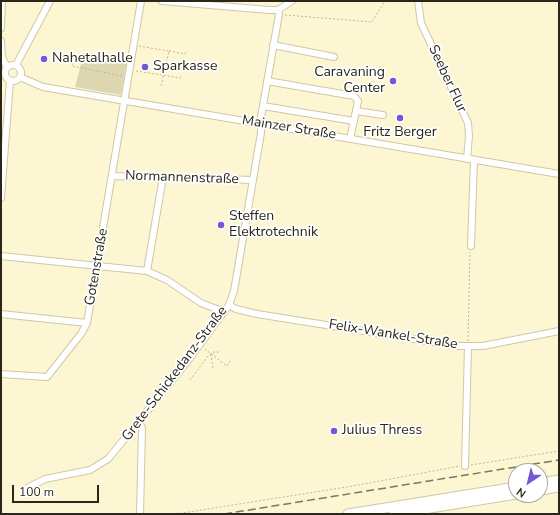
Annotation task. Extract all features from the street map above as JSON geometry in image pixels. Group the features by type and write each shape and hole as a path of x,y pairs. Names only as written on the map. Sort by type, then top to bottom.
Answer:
{"highway":[{"path":"548,482 559,480"},
{"path":"548,489 559,487"},
{"path":"348,514 508,488"},
{"path":"394,514 508,495"}],"street":[{"path":"1,28 2,1"},
{"path":"7,67 16,65 50,1"},
{"name":"Gotenstraße","path":"1,374 36,377 47,376 76,340 87,323 141,1"},
{"path":"162,1 188,2 278,12 292,1"},
{"name":"Seeber Flur","path":"418,1 421,23 468,124 468,159"},
{"name":"Grete-Schickedanz-Straße","path":"25,489 45,479 81,473 97,467 113,454 199,345 228,305 234,291 253,180 278,12"},
{"path":"1,41 2,57 7,67 5,72 6,80 1,198"},
{"path":"273,46 334,57"},
{"path":"6,80 16,81 20,77 21,70 16,65"},
{"name":"Mainzer Straße","path":"20,77 43,86 559,174"},
{"path":"267,81 354,96 358,101 350,138"},
{"path":"263,106 354,121"},
{"path":"356,111 383,115"},
{"path":"470,246 474,160"},
{"name":"Normannenstraße","path":"112,176 253,180"},
{"path":"147,271 163,177"},
{"path":"1,256 147,271 167,280 201,303 224,312"},
{"name":"Felix-Wankel-Straße","path":"228,305 236,309 257,314 458,346 483,346 559,331"},
{"path":"1,314 87,323"},
{"path":"465,466 468,346"},
{"path":"139,422 142,428 140,514"}],"path":[{"path":"278,12 372,22 385,1"},
{"path":"134,45 153,47 185,54 186,51"},
{"path":"161,87 169,51"},
{"path":"73,64 72,66 128,77"},
{"path":"130,69 181,78 181,75"},
{"path":"468,346 470,246"},
{"path":"199,345 227,366 231,360"},
{"path":"190,380 211,354 219,352"},
{"path":"211,354 213,370"},
{"path":"176,514 559,451"}],"shaded area":[{"path":"84,53 127,61 121,95 75,87"}],"railway":[{"path":"224,514 559,460"}],"place":[{"name":"Nahetalhalle","path":"44,59"},
{"name":"Sparkasse","path":"145,67"},
{"name":"Caravaning Center","path":"393,81"},
{"name":"Fritz Berger","path":"400,118"},
{"name":"Steffen Elektrotechnik","path":"221,225"},
{"name":"Julius Thress","path":"334,431"}]}
